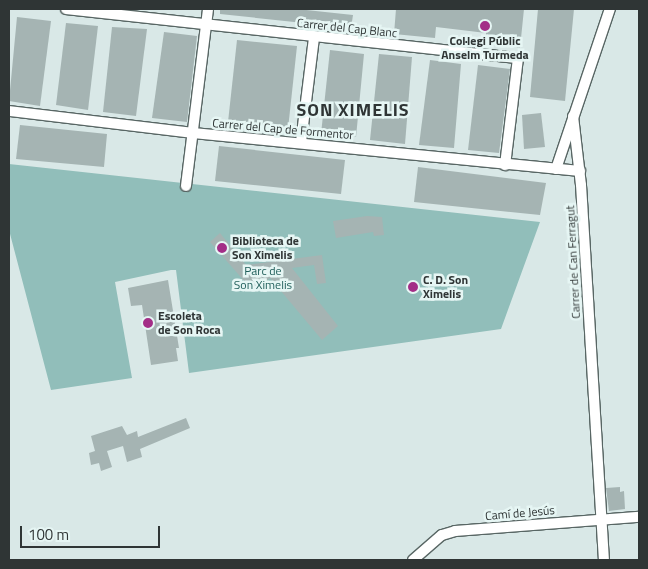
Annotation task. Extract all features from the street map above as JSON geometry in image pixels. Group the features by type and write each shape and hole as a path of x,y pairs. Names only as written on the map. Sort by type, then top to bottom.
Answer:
{"street":[{"name":"Carrer del Cap Blanc","path":"66,9 518,58 505,165"},
{"path":"186,186 208,9"},
{"name":"Carrer de Can Ferragut","path":"604,560 580,171 573,116 610,9"},
{"path":"301,142 314,37"},
{"name":"Carrer del Cap de Formentor","path":"9,111 193,133 301,142 556,170"},
{"path":"573,116 556,170 580,171"},
{"name":"Camí de Jesús","path":"413,560 442,535 455,531 639,517"}],"green space":[{"name":"Parc de Son Ximelis","path":"9,164 540,222 501,329 189,373 176,270 171,270 115,282 132,378 51,390 9,230"}],"building":[{"path":"220,9 297,9 353,15 351,28 220,14"},
{"name":"Col·legi Públic Anselm Turmeda","path":"396,9 524,9 520,48 507,46 507,42 486,39 486,33 436,27 435,38 394,34"},
{"path":"538,9 574,9 565,101 530,97"},
{"path":"17,17 51,21 40,106 9,101"},
{"path":"66,23 98,26 88,110 56,105"},
{"path":"112,27 147,29 136,116 103,112"},
{"path":"164,32 197,36 187,122 152,118"},
{"path":"237,40 297,46 288,129 228,122"},
{"path":"330,50 364,54 356,137 321,134"},
{"path":"379,54 412,57 405,144 370,140"},
{"path":"430,60 461,64 454,148 419,145"},
{"path":"478,65 510,69 499,153 468,150"},
{"path":"541,113 545,147 524,149 522,115"},
{"path":"20,125 107,134 104,167 16,159"},
{"path":"219,146 345,160 341,194 215,181"},
{"path":"418,167 546,183 540,215 414,202"},
{"path":"367,216 382,217 384,235 374,236 373,232 336,238 333,221"},
{"path":"220,233 246,265 322,255 326,283 317,284 314,265 292,268 338,326 322,340 270,278 253,291 210,242"},
{"path":"168,280 179,348 176,348 178,361 151,365 142,305 131,306 128,288"},
{"path":"186,418 190,428 140,449 142,457 127,462 123,446 107,451 112,467 101,471 99,463 91,465 89,453 95,451 91,436 122,426 127,435 137,431 138,437"},
{"path":"620,487 620,492 624,491 625,509 609,511 606,488"}],"place":[{"name":"Col·legi Públic Anselm Turmeda","path":"485,26"},
{"name":"Biblioteca de Son Ximelis","path":"222,248"},
{"name":"C. D. Son Ximelis","path":"413,287"},
{"name":"Escoleta de Son Roca","path":"148,323"}],"district":[{"name":"SON XIMELIS","path":"353,110"}]}
